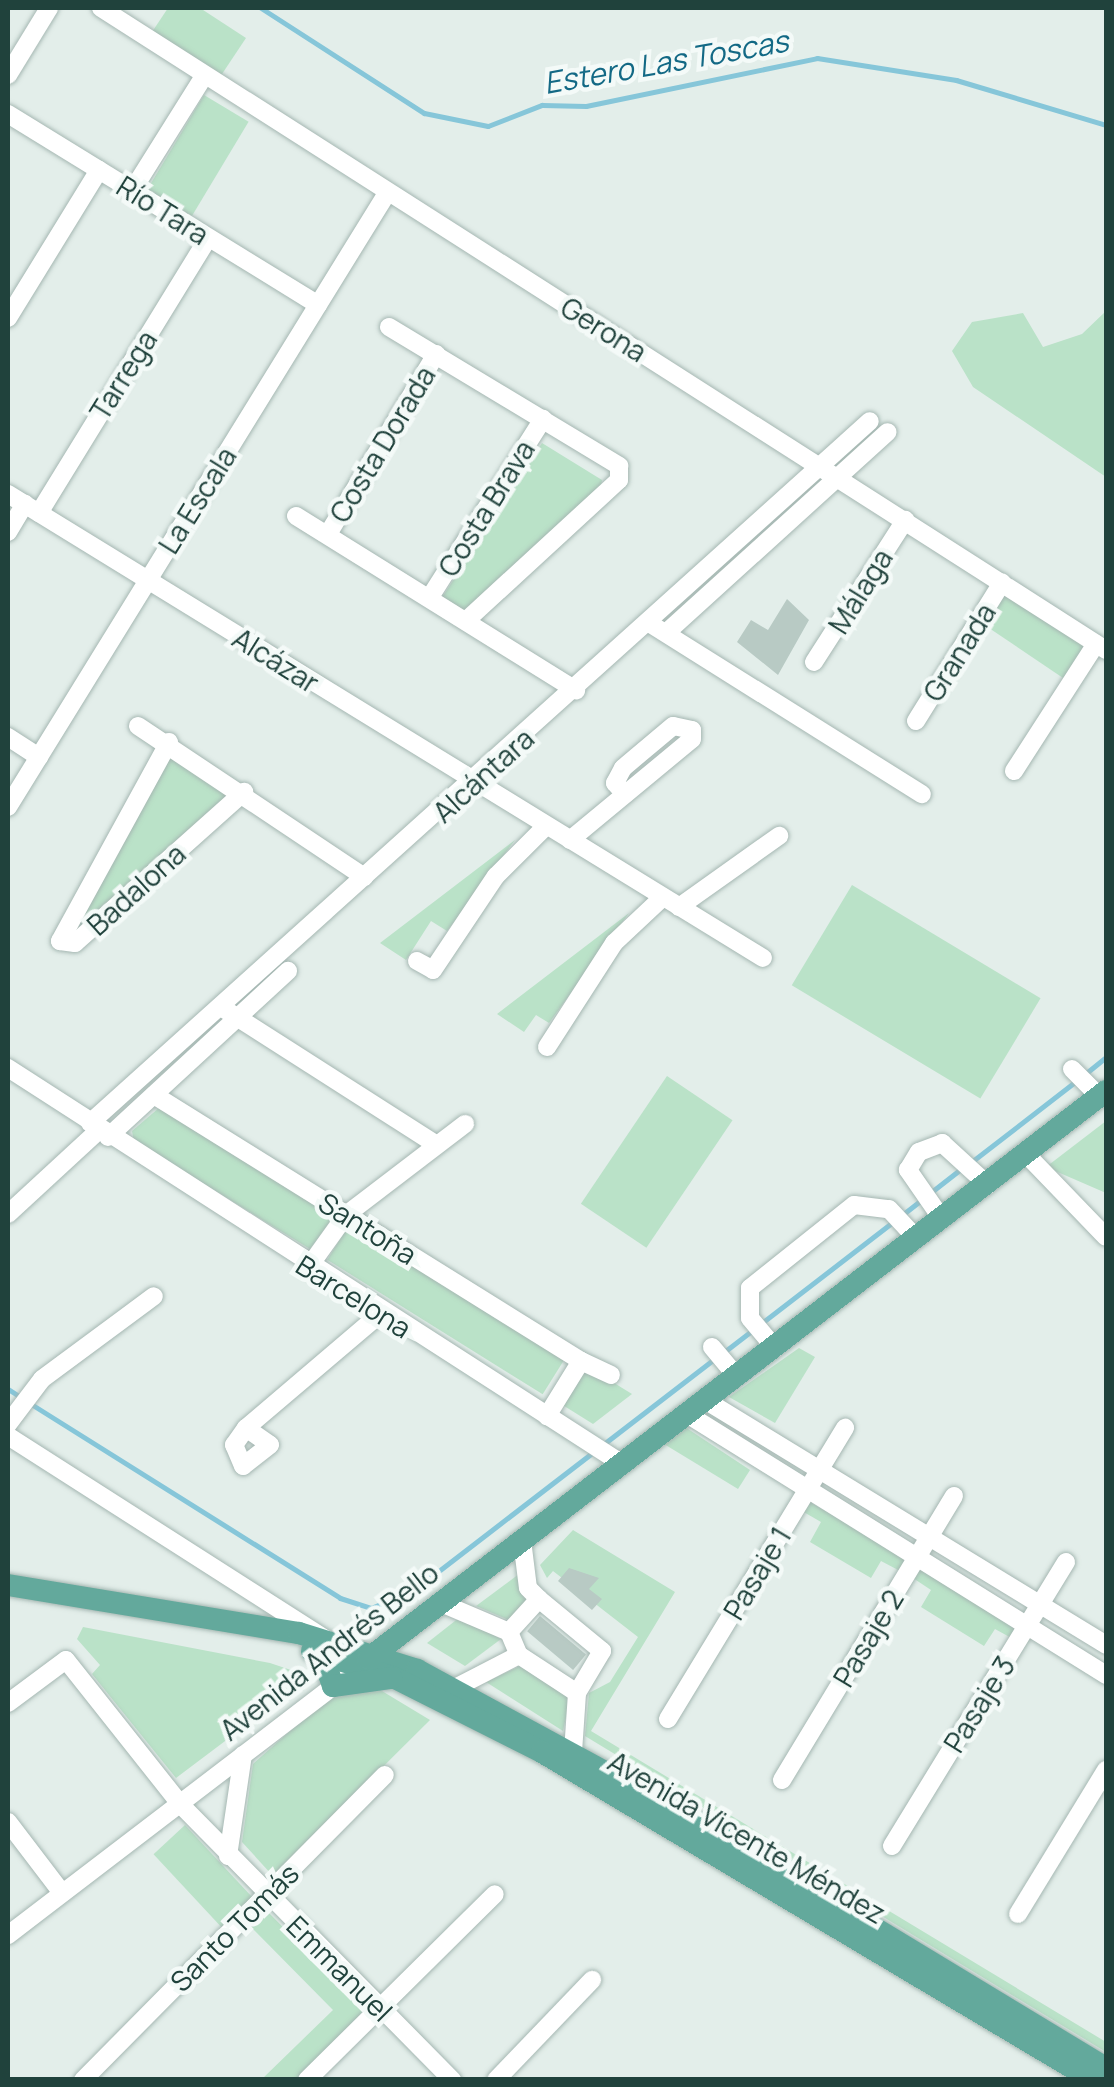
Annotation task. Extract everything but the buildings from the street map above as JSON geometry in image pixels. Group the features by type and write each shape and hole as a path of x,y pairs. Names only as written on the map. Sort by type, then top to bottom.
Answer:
{"main road":[{"name":"Avenida Andrés Bello","path":"368,1659 522,1540 613,1458 696,1407 775,1348 911,1231 931,1204 1026,1154 1103,1094"},
{"path":"8,1585 169,1612 368,1659"},
{"path":"401,1634 394,1653 422,1672"},
{"path":"325,1648 333,1686 395,1678"},
{"name":"Avenida Vicente Méndez","path":"368,1659 422,1672 499,1710 1106,2068"},
{"name":"Avenida Vicente Méndez","path":"368,1659 395,1678 712,1848 1093,2080"}],"street":[{"path":"8,75 49,8"},
{"name":"Gerona","path":"101,8 203,78 839,477 1101,647"},
{"path":"132,191 203,78"},
{"name":"Río Tara","path":"8,114 318,305"},
{"path":"8,318 99,170"},
{"name":"La Escala","path":"8,807 388,193"},
{"name":"Tarrega","path":"8,532 32,509 208,238"},
{"name":"Costa Dorada","path":"388,327 619,466 619,480 467,620"},
{"name":"Costa Dorada","path":"328,534 436,354"},
{"name":"Costa Brava","path":"430,597 543,419"},
{"name":"Alcántara","path":"8,1214 99,1130 221,1006 476,783 870,420"},
{"path":"666,633 888,432"},
{"name":"Alcázar","path":"8,494 764,958"},
{"name":"Costa Dorada","path":"296,516 576,690"},
{"name":"Málaga","path":"814,662 905,520"},
{"name":"Granada","path":"916,721 1002,583"},
{"path":"649,623 922,794"},
{"path":"1014,771 1101,647"},
{"path":"138,726 244,792 364,877"},
{"path":"8,737 39,757"},
{"name":"Badalona","path":"169,742 60,941 75,943 244,792"},
{"path":"570,840 625,794"},
{"path":"417,962 432,970 496,876 546,826"},
{"path":"546,1047 614,943 671,902 780,836"},
{"name":"Alcántara","path":"99,1130 154,1095 288,971"},
{"path":"221,1006 434,1143"},
{"name":"Barcelona","path":"8,1068 308,1268 613,1458"},
{"path":"1072,1068 1103,1094"},
{"name":"Santoña","path":"154,1095 581,1361 611,1375"},
{"path":"308,1268 346,1215 434,1143 464,1124"},
{"path":"931,1204 908,1170 918,1152 942,1142 964,1154 982,1178"},
{"path":"1026,1154 1106,1237"},
{"path":"775,1348 750,1318 744,1302 754,1283 858,1202 889,1209 911,1231"},
{"path":"8,1424 26,1398 154,1296"},
{"path":"246,1428 381,1312"},
{"path":"712,1347 737,1376"},
{"path":"546,1416 581,1361"},
{"path":"696,1407 819,1470 929,1538 1034,1614 1106,1674"},
{"path":"696,1407 808,1488 918,1555 1034,1614 1106,1645"},
{"name":"Pasaje 1","path":"668,1718 845,1428"},
{"path":"8,1436 325,1648"},
{"name":"Pasaje 2","path":"782,1780 954,1496"},
{"path":"522,1540 528,1588 602,1651 577,1694 573,1752"},
{"name":"Pasaje 3","path":"892,1846 1066,1562"},
{"path":"509,1632 539,1599"},
{"path":"441,1602 509,1632 519,1655 577,1694"},
{"path":"454,1688 519,1655"},
{"name":"Avenida Andrés Bello","path":"8,1935 368,1659"},
{"name":"Emmanuel","path":"8,1703 66,1660 180,1804 452,2080"},
{"path":"228,1856 243,1755"},
{"path":"1018,1914 1106,1770"},
{"name":"Santo Tomás","path":"83,2080 385,1775"},
{"path":"8,1822 62,1893"},
{"path":"307,2080 495,1894"},
{"path":"496,2080 592,1980"}],"green space":[{"path":"168,8 200,8 246,38 220,77 152,32"},
{"path":"204,95 249,122 192,216 147,189"},
{"path":"1106,311 1106,477 973,387 952,351 972,322 1023,313 1043,347 1082,334"},
{"path":"542,443 602,480 600,491 464,614 441,599"},
{"path":"1005,593 1085,647 1064,679 984,625"},
{"path":"171,747 240,794 66,940"},
{"path":"515,840 447,931 431,921 406,960 380,943"},
{"path":"852,885 1041,998 980,1099 792,985"},
{"path":"629,913 549,1023 536,1015 524,1032 497,1014"},
{"path":"667,1076 732,1120 646,1248 581,1204"},
{"path":"160,1107 334,1216 310,1249 134,1141 132,1131"},
{"path":"1106,1121 1106,1193 1046,1167"},
{"path":"349,1225 564,1360 543,1394 327,1260"},
{"path":"799,1348 815,1357 775,1423 729,1397"},
{"path":"585,1365 632,1394 593,1424 561,1404"},
{"path":"685,1427 750,1470 738,1489 664,1444"},
{"path":"808,1501 908,1558 900,1571 881,1561 871,1578 810,1542 821,1522 802,1511"},
{"path":"573,1530 675,1592 591,1731 1106,2042 1106,2052 585,1736 589,1693 610,1682 638,1637 553,1571 547,1578 540,1565"},
{"path":"920,1566 1022,1629 1015,1640 995,1629 984,1646 921,1607 931,1590 913,1578"},
{"path":"519,1574 531,1597 511,1621 476,1606"},
{"path":"460,1617 501,1639 465,1666 427,1643"},
{"path":"83,1627 270,1663 291,1670 298,1686 176,1778 92,1674 100,1665 77,1639"},
{"path":"520,1666 570,1698 563,1731 486,1682"},
{"path":"377,1688 430,1720 273,1876 242,1842 253,1764 325,1700"},
{"path":"185,1825 253,1898 222,1927 154,1854"},
{"path":"267,1911 368,2013 300,2079 262,2079 333,2010 251,1927"}],"waterway":[{"name":"Estero Las Toscas","path":"261,8 424,113 488,126 542,105 586,106 817,58 956,80 1106,125"},
{"path":"1085,1074 1106,1057"},
{"path":"970,1163 1076,1081"},
{"path":"930,1193 961,1169"},
{"path":"902,1215 921,1200"},
{"path":"724,1352 894,1221"},
{"path":"31,1404 340,1598 371,1608 414,1590 715,1358"},
{"path":"8,1389 22,1398"}]}
